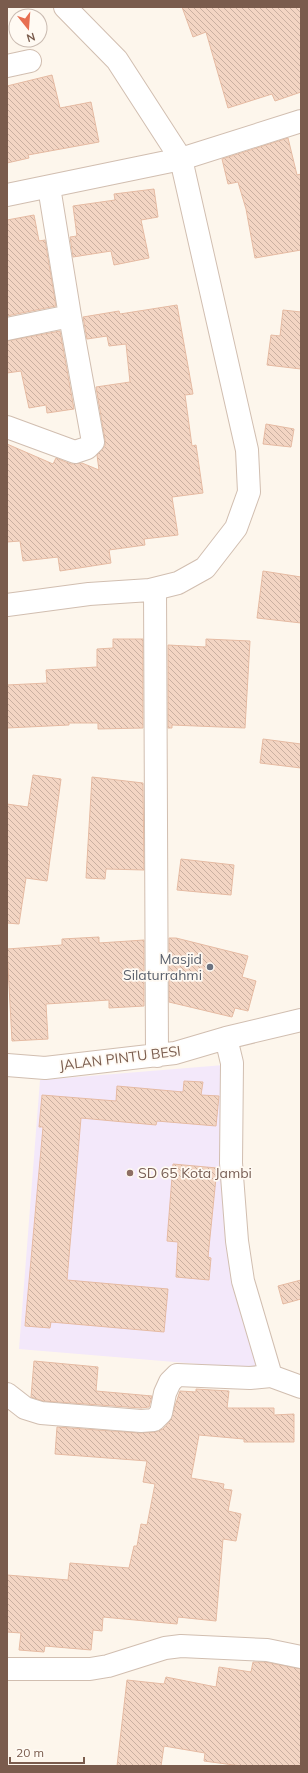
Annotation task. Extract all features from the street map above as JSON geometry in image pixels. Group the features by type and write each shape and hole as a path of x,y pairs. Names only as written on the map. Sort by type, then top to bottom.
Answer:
{"street":[{"path":"7,605 89,594 155,589 178,582 205,568 236,528 249,492 247,450 181,160 117,60 65,7"},
{"path":"7,66 30,61"},
{"path":"7,195 181,160 301,121"},
{"path":"7,427 75,452 87,448 93,442 70,316 49,187"},
{"path":"7,329 70,316"},
{"path":"155,589 156,1056"},
{"name":"JALAN PINTU BESI","path":"7,1065 45,1068 175,1054 226,1038 301,1020"},
{"path":"226,1038 232,1063 231,1163 237,1241 243,1281 271,1376"},
{"path":"7,1394 25,1408 41,1413 141,1421 154,1420 161,1413 165,1393 170,1382 177,1375 250,1378 271,1376 301,1387"},
{"path":"7,1668 90,1668 108,1666 165,1648 181,1646 267,1650 301,1657"}],"shaded area":[{"name":"SD 65 Kota Jambi","path":"224,1065 260,1369 19,1349 40,1080"}],"building":[{"path":"182,7 301,7 301,92 275,101 272,94 228,108 206,32 193,37"},
{"path":"52,75 60,108 91,102 99,142 28,155 29,158 7,163 7,86"},
{"path":"288,138 297,175 301,174 301,250 255,258 246,209 238,182 228,184 222,159"},
{"path":"154,189 158,217 141,220 149,258 114,265 111,251 73,257 70,237 77,236 73,206 115,200 114,194"},
{"path":"34,215 39,241 45,240 56,306 7,316 7,220"},
{"path":"177,305 193,394 185,395 192,446 196,445 203,493 172,497 178,535 144,539 145,545 109,550 111,563 60,571 58,557 23,561 20,541 7,542 7,444 53,464 56,458 71,464 82,463 99,470 97,455 105,446 105,440 96,387 130,382 126,344 109,346 107,336 87,339 83,317 119,311 120,314"},
{"path":"283,310 301,312 301,369 267,365 271,335 280,336"},
{"path":"60,331 74,409 47,413 46,405 29,408 21,371 7,373 7,341"},
{"path":"266,424 294,429 291,447 263,444"},
{"path":"263,571 301,577 301,623 257,618"},
{"path":"113,639 143,639 143,728 98,729 98,723 69,723 69,725 7,728 7,685 47,683 46,670 97,667 97,649 113,648"},
{"path":"206,639 250,641 245,728 172,725 172,728 168,728 168,645 206,647"},
{"path":"263,739 301,744 301,768 260,763"},
{"path":"33,775 61,779 47,881 26,878 19,924 7,923 7,804 28,807"},
{"path":"92,777 143,783 144,870 106,869 105,879 86,878"},
{"path":"181,859 234,865 231,895 177,890"},
{"path":"99,937 99,943 144,940 144,1006 109,1008 109,1000 46,1004 48,1039 12,1041 7,949 62,945 62,939"},
{"name":"Masjid Silaturrahmi","path":"169,938 176,938 248,956 242,977 256,981 248,1011 235,1008 232,1017 169,1002"},
{"path":"184,1081 203,1082 201,1095 219,1096 216,1126 157,1121 156,1125 81,1118 67,1280 168,1289 164,1332 51,1322 50,1328 25,1326 43,1127 39,1127 42,1095 116,1101 117,1086 183,1092"},
{"path":"173,1164 217,1168 208,1257 211,1258 209,1280 176,1277 178,1242 167,1241"},
{"path":"301,1280 301,1299 283,1304 278,1286"},
{"path":"34,1361 98,1367 96,1391 152,1396 149,1407 141,1408 43,1401 31,1397"},
{"path":"196,1389 229,1391 227,1408 274,1408 274,1415 294,1414 294,1442 244,1442 244,1439 199,1435 191,1478 224,1484 223,1489 232,1490 228,1511 241,1514 236,1541 223,1539 216,1621 178,1617 177,1624 103,1617 102,1631 93,1630 91,1650 45,1646 44,1652 19,1650 21,1633 7,1632 7,1575 68,1580 70,1563 129,1568 134,1546 137,1546 141,1524 147,1525 155,1484 143,1482 147,1461 55,1454 57,1427 140,1433 155,1432 163,1429 170,1421 180,1391 196,1392"},
{"path":"253,1662 265,1662 301,1669 301,1766 241,1766 204,1761 205,1753 164,1746 161,1766 117,1766 127,1680 164,1684 166,1677 216,1687 219,1667 251,1672"}],"place":[{"name":"Masjid Silaturrahmi","path":"210,967"},
{"name":"SD 65 Kota Jambi","path":"130,1173"}]}
